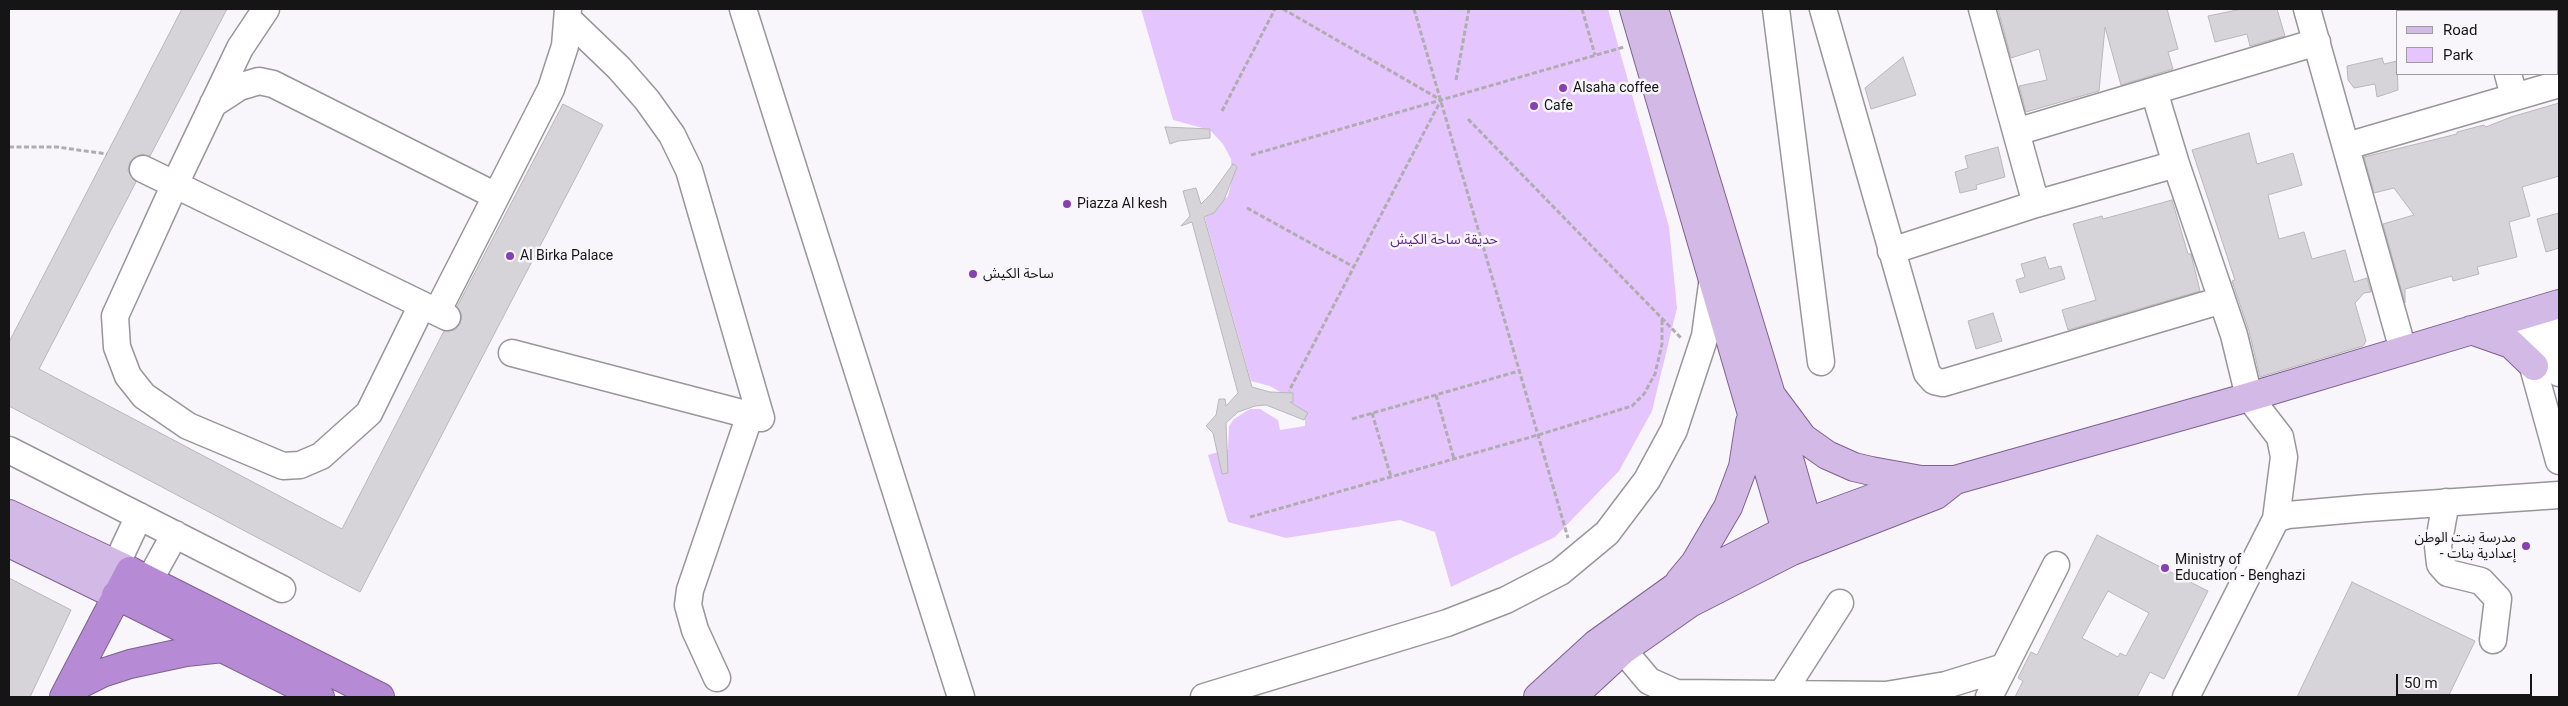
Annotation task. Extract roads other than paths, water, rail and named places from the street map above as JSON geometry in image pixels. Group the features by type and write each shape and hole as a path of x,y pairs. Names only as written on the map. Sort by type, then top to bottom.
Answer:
{"highway":[{"path":"66,694 116,595 132,572 380,697"},
{"path":"116,595 320,697"},
{"path":"66,694 102,673 130,664 186,652 223,648"}],"main road":[{"path":"1634,9 1713,276 1761,402 1803,438 1827,455 1854,467 1921,480 1955,480 2249,397 2540,309"},
{"path":"1654,9 1799,536"},
{"path":"2471,330 2511,344 2547,369"},
{"path":"1674,588 1695,563 1728,506 1744,467 1761,402"},
{"path":"1538,697 1596,644 1674,588 1799,536 1921,480"},
{"path":"1572,697 1623,650 1690,603 1799,536 1921,502 1936,495 1955,480"},
{"path":"9,514 132,572"},
{"path":"9,543 116,595"}],"street":[{"path":"266,9 240,48 115,316 117,347 128,376 144,396 188,426 283,466 300,465 321,456 369,413 435,311 551,89 565,46 568,14"},
{"path":"743,9 961,697"},
{"path":"1776,9 1821,362"},
{"path":"1823,9 1927,373 1934,382 1943,383 2222,300"},
{"path":"1982,9 2036,204"},
{"path":"2307,9 2403,350"},
{"path":"512,353 761,418 690,170 672,136 647,100 568,14"},
{"path":"2016,132 2317,42"},
{"path":"213,104 239,87 259,82 273,84 496,196"},
{"path":"2347,146 2511,85 2559,84"},
{"path":"2154,91 2176,164 2234,336 2249,397 2280,436 2284,457 2276,520 2186,697"},
{"path":"1891,251 2036,204 2176,164"},
{"path":"143,169 435,311"},
{"path":"1204,697 1447,623 1506,600 1560,572 1607,532 1647,480 1674,430 1704,336 1713,276"},
{"path":"2540,309 2559,461"},
{"path":"717,678 695,630 688,605 690,590 750,415"},
{"path":"9,450 282,589"},
{"path":"2276,520 2288,515 2559,495"},
{"path":"2446,502 2438,546 2440,564 2448,573 2481,581 2498,599 2494,640"},
{"path":"132,572 139,516"},
{"path":"132,572 175,534"},
{"path":"1989,697 2056,565"},
{"path":"1781,695 1840,604"},
{"path":"1623,650 1650,689 1676,693 1781,695 1893,694 1946,685 2004,667"}],"place":[{"name":"Alsaha coffee","path":"1563,88"},
{"name":"Cafe","path":"1534,106"},
{"name":"Piazza Al kesh","path":"1067,204"},
{"name":"Al Birka Palace","path":"510,256"},
{"name":"ساحة الكيش","path":"973,274"},
{"name":"مدرسة بنت الوطن - إعدادية بنات","path":"2526,546"},
{"name":"Ministry of Education - Benghazi","path":"2165,568"}],"park label":[{"name":"حديقة ساحة الكيش","path":"1444,240"}]}
